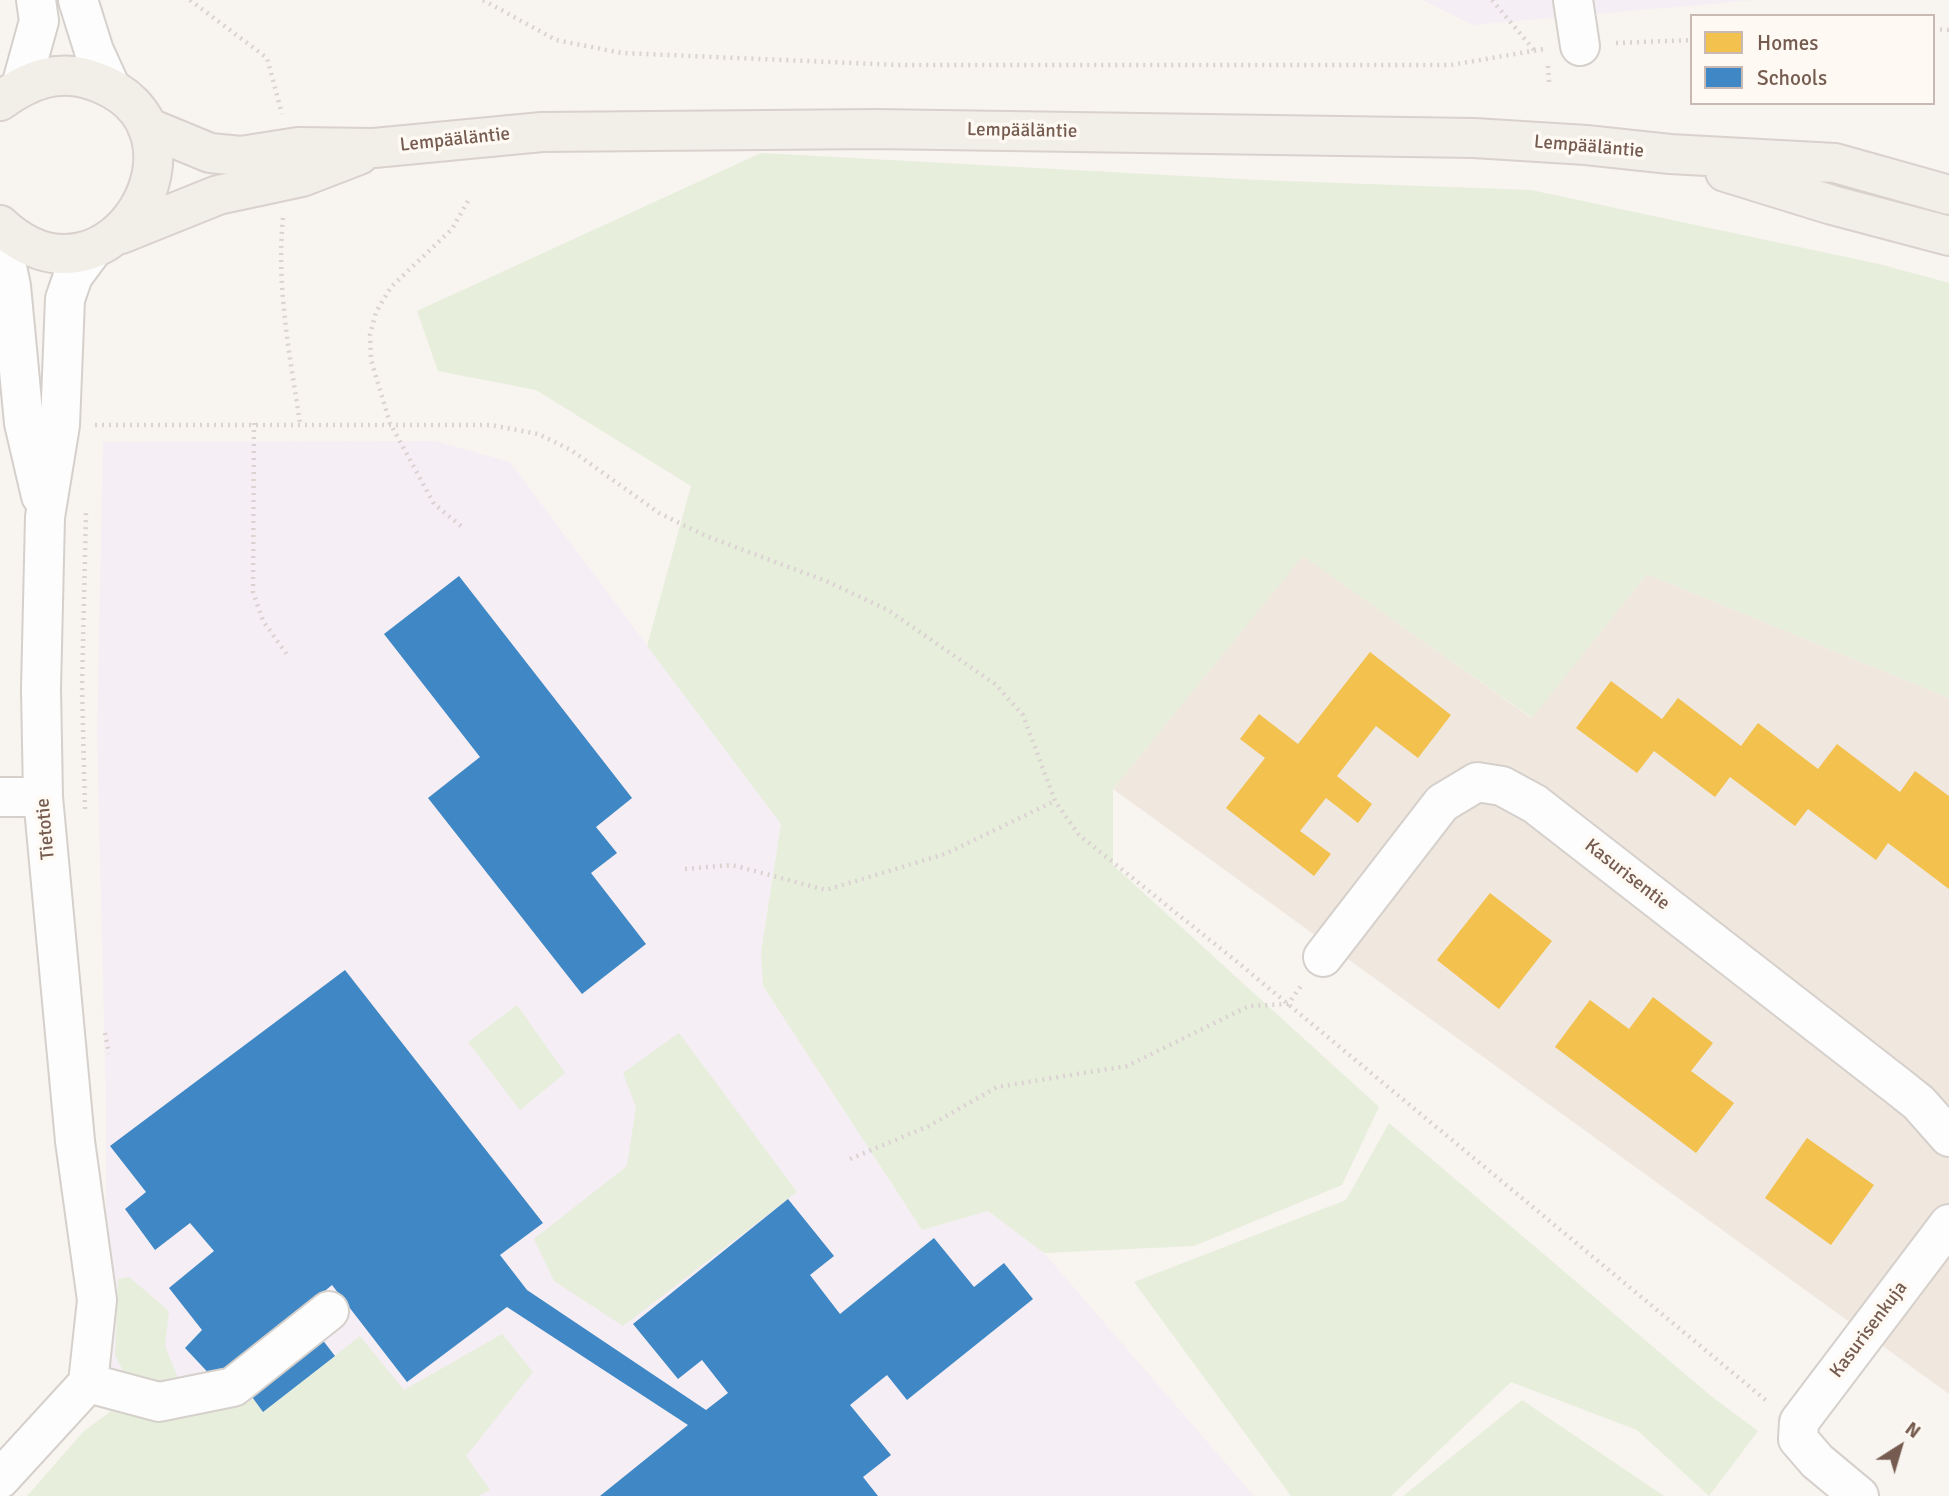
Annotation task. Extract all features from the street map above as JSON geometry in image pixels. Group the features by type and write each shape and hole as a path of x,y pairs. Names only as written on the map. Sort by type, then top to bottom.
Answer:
{"main road":[{"path":"10,93 62,75 82,76 110,86 131,103 147,127 152,152 150,188 135,217 104,243"},
{"name":"Lempääläntie","path":"147,127 210,153 242,156 298,147 374,148 542,132 875,129 1474,138 1586,145 1670,154 1835,163 1949,195"},
{"name":"Lempääläntie","path":"0,225 24,243 45,250 77,252 218,195 302,177 374,148"},
{"name":"Lempääläntie","path":"1670,154 1832,205 1949,236"}],"street":[{"path":"10,93 39,21 36,0"},
{"path":"78,0 110,86"},
{"path":"1573,0 1580,46"},
{"name":"Tietotie","path":"0,233 11,286 24,423 45,517"},
{"name":"Tietotie","path":"88,1383 97,1300 75,1141 43,797 41,689 45,517 60,425 65,299 73,276 104,243"},
{"name":"Kasurisentie","path":"1323,957 1442,803 1477,782 1502,786 1535,804 1899,1087 1919,1103 1949,1137"},
{"path":"0,797 43,797"},
{"name":"Kasurisenkuja","path":"1799,1431 1949,1224"},
{"path":"0,1479 88,1383 159,1402 233,1387 329,1311"},
{"path":"1799,1431 1817,1461 1860,1496"}],"path":[{"path":"190,0 267,58 285,125"},
{"path":"483,0 556,40 622,53 899,65 1451,65 1534,50 1690,40"},
{"path":"1492,0 1534,50"},
{"path":"461,526 434,504 390,423 371,359 370,335 376,312 391,287 452,229 468,201"},
{"path":"284,216 281,256 291,366 300,423"},
{"path":"254,423 253,592 263,621 288,656"},
{"path":"60,425 390,423 491,425 538,434 571,450 659,513 706,536 826,581 888,610 995,684 1023,715 1055,801 1079,835 1288,1003 1799,1431"},
{"path":"85,813 82,687 86,507"},
{"path":"685,869 732,865 826,890 945,854 1055,801"},
{"path":"850,1160 929,1126 997,1087 1127,1066 1249,1006 1288,1003"},
{"path":"105,1029 109,1054"}],"shaded area":[{"path":"1423,0 1754,0 1473,25"},
{"path":"435,441 510,462 781,824 761,952 763,986 922,1230 988,1211 1044,1253 1254,1496 149,1496 106,1399 106,1105 97,735 103,442"},
{"path":"1303,555 1531,718 1647,574 1949,698 1949,1394 1113,789"}],"green space":[{"path":"761,153 1258,180 1531,190 1879,264 1949,283 1949,698 1647,574 1532,718 1303,556 1113,789 1113,865 1379,1107 1342,1185 1194,1246 1044,1253 988,1211 922,1230 763,986 761,952 781,824 647,646 691,486 536,390 438,371 417,311"},
{"path":"517,1005 565,1073 520,1110 468,1042"},
{"path":"679,1033 797,1192 623,1326 554,1281 534,1239 627,1166 636,1107 623,1073"},
{"path":"1389,1123 1711,1396 1758,1431 1709,1496 1637,1430 1511,1382 1391,1496 1291,1496 1134,1282 1346,1200"},
{"path":"129,1277 169,1311 165,1346 181,1385 156,1388 126,1377 115,1355 118,1279"},
{"path":"502,1334 533,1372 466,1456 490,1490 478,1496 27,1496 84,1431 114,1409 181,1419 247,1390 263,1412 360,1336 404,1390"},
{"path":"1522,1400 1664,1496 1403,1496"}],"building: Homes":[{"path":"1370,652 1451,715 1418,758 1376,726 1337,776 1372,804 1358,823 1326,798 1300,831 1331,854 1314,876 1226,808 1265,758 1240,739 1259,714 1298,744"},
{"path":"1611,681 1662,719 1678,698 1741,746 1758,723 1818,769 1837,744 1900,792 1915,771 1949,796 1949,889 1888,843 1876,860 1808,809 1795,826 1730,777 1715,797 1654,751 1637,773 1576,728"},
{"path":"1490,893 1552,941 1499,1009 1437,960"},
{"path":"1653,997 1713,1043 1691,1071 1734,1103 1696,1153 1555,1047 1590,1000 1629,1029"},
{"path":"1807,1138 1874,1185 1831,1245 1765,1198"}],"building: Schools":[{"path":"459,576 632,798 596,827 617,853 591,873 646,944 582,994 428,798 480,757 384,634"},
{"path":"345,970 543,1223 500,1255 527,1290 706,1410 728,1393 702,1360 678,1379 633,1324 788,1199 834,1256 810,1275 840,1314 934,1238 974,1287 1004,1263 1033,1299 907,1400 887,1375 850,1405 891,1455 863,1477 878,1496 600,1496 688,1425 507,1307 407,1382 332,1285 216,1381 185,1348 202,1330 169,1288 214,1251 190,1223 155,1250 125,1209 146,1192 110,1146"},
{"path":"318,1334 335,1356 263,1412 247,1390"}]}
